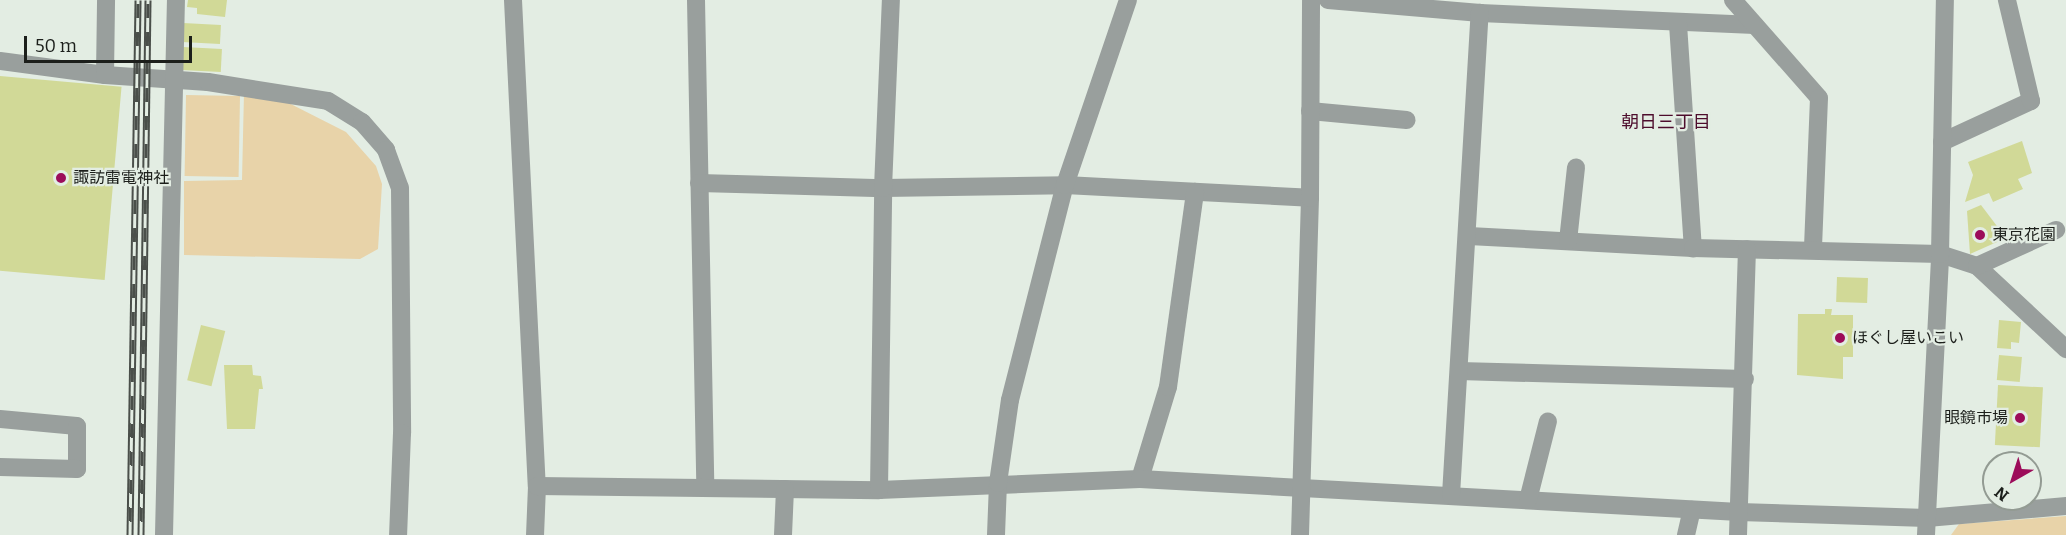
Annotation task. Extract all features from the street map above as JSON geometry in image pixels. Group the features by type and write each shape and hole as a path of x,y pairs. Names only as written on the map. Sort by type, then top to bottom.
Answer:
{"street":[{"path":"105,75 106,0"},
{"path":"164,535 176,0"},
{"path":"513,0 537,486 535,535"},
{"path":"696,0 705,486"},
{"path":"879,489 883,188 891,0"},
{"path":"996,535 998,483 1010,400 1065,185 1128,0"},
{"path":"1300,535 1310,198 1311,0"},
{"path":"1335,0 1436,5 1480,13 1755,26"},
{"path":"1733,0 1819,98 1813,250"},
{"path":"1927,526 1940,254 1945,0"},
{"path":"1942,142 2031,101 2007,0"},
{"path":"1451,495 1469,236 1480,13"},
{"path":"1678,24 1693,248"},
{"path":"0,61 105,75 280,91 328,101 362,122 386,150 400,188 402,433 398,535"},
{"path":"1310,111 1407,120"},
{"path":"1568,241 1576,167"},
{"path":"699,183 883,188 1065,185 1310,198"},
{"path":"1140,479 1168,387 1195,192"},
{"path":"1977,266 2056,230"},
{"path":"1469,236 1693,248 1940,254 1977,266 2066,349"},
{"path":"1738,535 1747,249"},
{"path":"1459,370 1744,379"},
{"path":"0,419 77,426 77,469 0,467"},
{"path":"1528,500 1548,421"},
{"path":"537,486 879,489 1140,479 1300,486 1739,512 1927,526 2066,506"},
{"path":"783,535 785,489"},
{"path":"1686,535 1692,510"}],"shaded area":[{"path":"244,92 273,95 346,132 376,166 382,184 378,249 360,259 184,255 184,181 242,180"},
{"path":"186,95 240,96 239,177 185,176"},
{"path":"2066,516 2066,535 1951,535 1959,524"}],"building":[{"path":"188,0 227,0 225,17 197,14 197,8 187,7"},
{"path":"183,23 221,25 220,44 182,42"},
{"path":"183,47 222,49 221,72 182,70"},
{"name":"諏訪雷電神社","path":"0,76 122,87 105,280 0,271"},
{"path":"2022,141 2032,173 2018,179 2023,189 1993,202 1989,193 1965,202 1973,175 1968,162"},
{"path":"1981,205 2006,238 1970,254 1967,211"},
{"path":"1837,277 1868,278 1867,303 1836,302"},
{"path":"1825,309 1832,309 1831,315 1853,315 1853,357 1843,357 1843,379 1797,375 1798,314 1825,314"},
{"path":"1999,320 2021,322 2019,343 2011,342 2011,349 1997,348"},
{"path":"201,325 225,331 211,386 187,380"},
{"path":"1999,355 2022,357 2020,382 1997,380"},
{"path":"224,365 252,365 253,375 261,376 263,389 259,389 255,429 227,429"},
{"path":"1998,385 2043,387 2040,447 1995,445"}],"railway":[{"path":"130,535 138,0"},
{"path":"141,535 148,0"}],"place":[{"name":"諏訪雷電神社","path":"61,178"},
{"name":"東京花園","path":"1980,235"},
{"name":"ほぐし屋いこい","path":"1840,338"},
{"name":"眼鏡市場","path":"2020,418"}],"district":[{"name":"朝日三丁目","path":"1666,122"}]}
